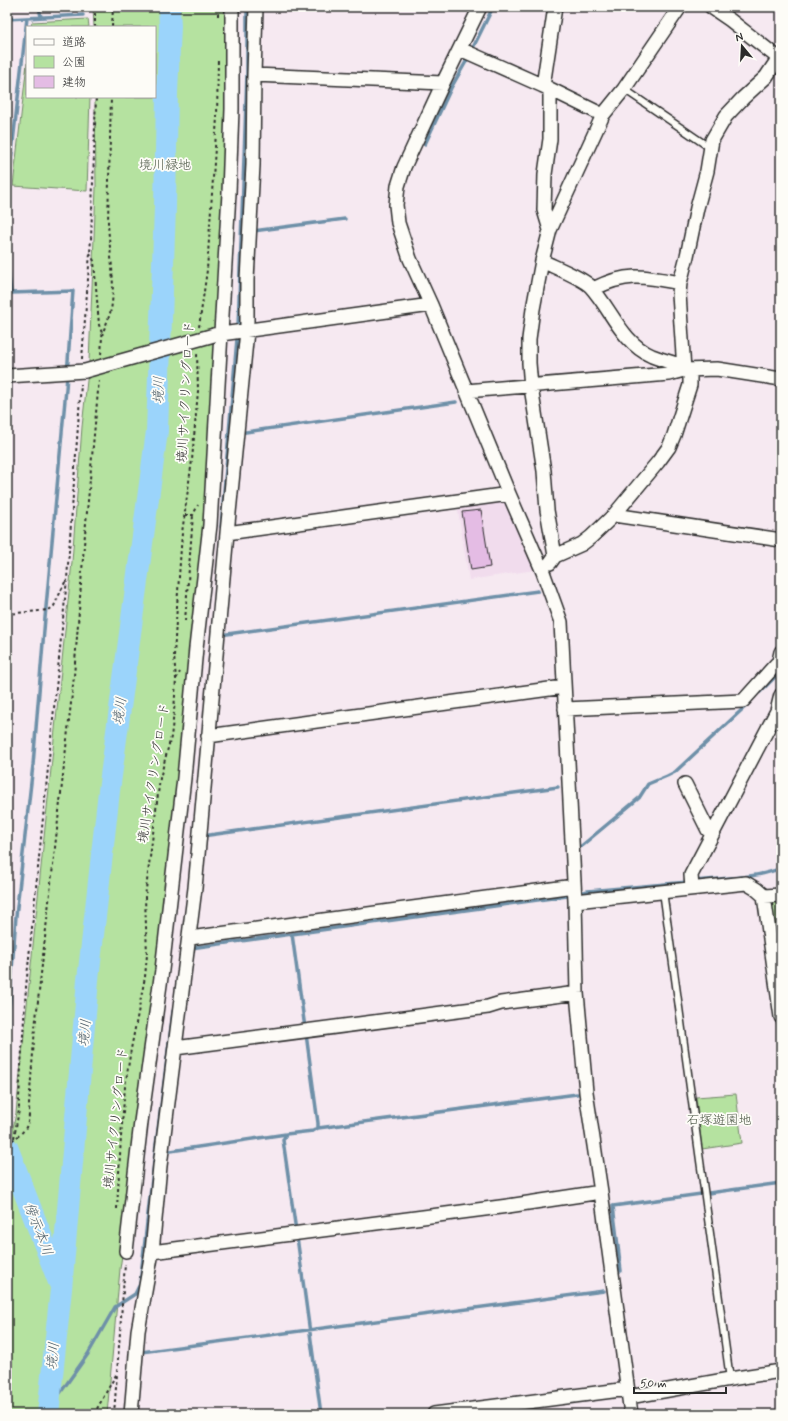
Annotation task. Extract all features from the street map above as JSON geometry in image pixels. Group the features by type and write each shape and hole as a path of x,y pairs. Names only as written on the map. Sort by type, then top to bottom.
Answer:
{"street":[{"path":"126,1251 140,1122 162,970 184,778 196,648 210,524 225,273 232,109 232,7"},
{"path":"131,1414 138,1331 152,1252 160,1166 190,938 247,331 247,280 253,165 256,7"},
{"path":"480,7 404,167 398,186 396,204 398,223 410,259 431,305 466,392 543,572 561,622 575,901 577,993 586,1092 631,1414"},
{"path":"550,230 544,210 545,174 550,139 547,88 555,7"},
{"path":"555,556 547,510 544,471 531,387 529,363 529,339 542,261 550,230 603,115 624,90 680,7"},
{"path":"543,572 555,556 582,544 614,515 669,447 690,385 686,369 679,294 680,282 707,171 711,146 716,131 726,116 766,77 780,60 730,20 711,7"},
{"path":"460,49 603,115"},
{"path":"254,75 443,83"},
{"path":"542,261 590,286 623,331 638,346 651,355 686,369"},
{"path":"593,289 614,279 637,276 680,282"},
{"path":"7,376 83,371 221,334 431,305"},
{"path":"466,392 669,374 686,369 717,369 781,379"},
{"path":"227,533 509,494"},
{"path":"614,515 781,540"},
{"path":"566,709 743,701 780,659"},
{"path":"208,736 564,687"},
{"path":"692,888 691,874 777,711 781,695"},
{"path":"685,784 708,830 713,833"},
{"path":"575,901 746,883 764,896 781,1017"},
{"path":"190,938 574,886"},
{"path":"764,896 781,895"},
{"path":"175,1048 488,1007 501,1003 577,993"},
{"path":"152,1252 508,1206 601,1192"},
{"path":"434,1414 628,1393 781,1371"}],"lane":[{"path":"624,90 706,145 711,146"},
{"path":"663,891 730,1379"}],"path":[{"path":"95,7 95,26"},
{"path":"112,26 113,7"},
{"path":"218,7 218,21"},
{"name":"境川サイクリングロード","path":"199,328 207,270 217,117 218,51"},
{"path":"14,1139 19,1110 26,987 67,578 83,371 90,253 96,98"},
{"path":"101,357 103,334 111,313 112,302 112,257 108,239 111,98"},
{"path":"90,253 94,261 99,325 103,334"},
{"name":"境川サイクリングロード","path":"117,1210 120,1137 125,1088 147,955 145,898 160,778 171,737 174,712 176,680 174,656 176,621 182,533 193,453 198,391 198,352"},
{"path":"7,1144 22,1134 30,1116 29,1104 35,1028 74,676 84,544 100,376"},
{"path":"185,625 193,515"},
{"path":"7,614 49,610 54,606 67,578"},
{"path":"176,680 181,671"},
{"path":"114,1414 123,1310 126,1251"},
{"path":"94,1414 117,1373"}],"shaded area":[{"path":"505,500 535,570 469,580 457,504"}],"green space":[{"name":"境川緑地","path":"93,7 234,7 220,358 169,930 120,1269 107,1414 7,1414 7,1157 16,1113 72,562 82,427 89,362 96,188 95,98 156,98 156,26 94,26"},
{"path":"88,19 89,26 31,26 32,22"},
{"path":"26,72 26,98 90,98 87,191 13,186"},
{"path":"781,897 781,978 769,898"},
{"name":"石塚遊園地","path":"736,1094 742,1143 702,1149 696,1097"}],"building":[{"path":"481,510 490,567 471,570 462,512"}],"waterway":[{"path":"39,7 41,17"},
{"name":"境川","path":"48,1414 61,1289 88,980 109,791 157,431 165,207 170,26 169,7"},
{"path":"221,527 238,327 247,73 247,7"},
{"path":"425,144 451,88 467,60 493,7"},
{"path":"7,19 83,15"},
{"path":"26,26 27,18"},
{"path":"7,195 26,27"},
{"path":"253,231 345,219"},
{"path":"7,260 11,293 73,291 66,389 33,765 16,916 9,1011 10,1124 7,1129"},
{"path":"239,433 456,402"},
{"path":"220,635 538,591"},
{"path":"760,692 780,672"},
{"path":"580,847 639,798 648,784 675,772 747,705"},
{"path":"202,836 558,787"},
{"path":"694,881 738,878 771,872 781,868"},
{"path":"191,948 567,896 588,891 688,882"},
{"path":"292,934 305,1028"},
{"path":"48,1410 88,1354 115,1307 135,1294 140,1284 173,1011"},
{"path":"296,1231 283,1140 286,1134 313,1131 318,1128 306,1034"},
{"path":"318,1128 577,1094"},
{"path":"164,1152 286,1134"},
{"name":"傍示本川","path":"7,1147 59,1282"},
{"path":"621,1271 613,1206 781,1183"},
{"path":"297,1237 321,1414"},
{"path":"141,1352 604,1291"}]}
